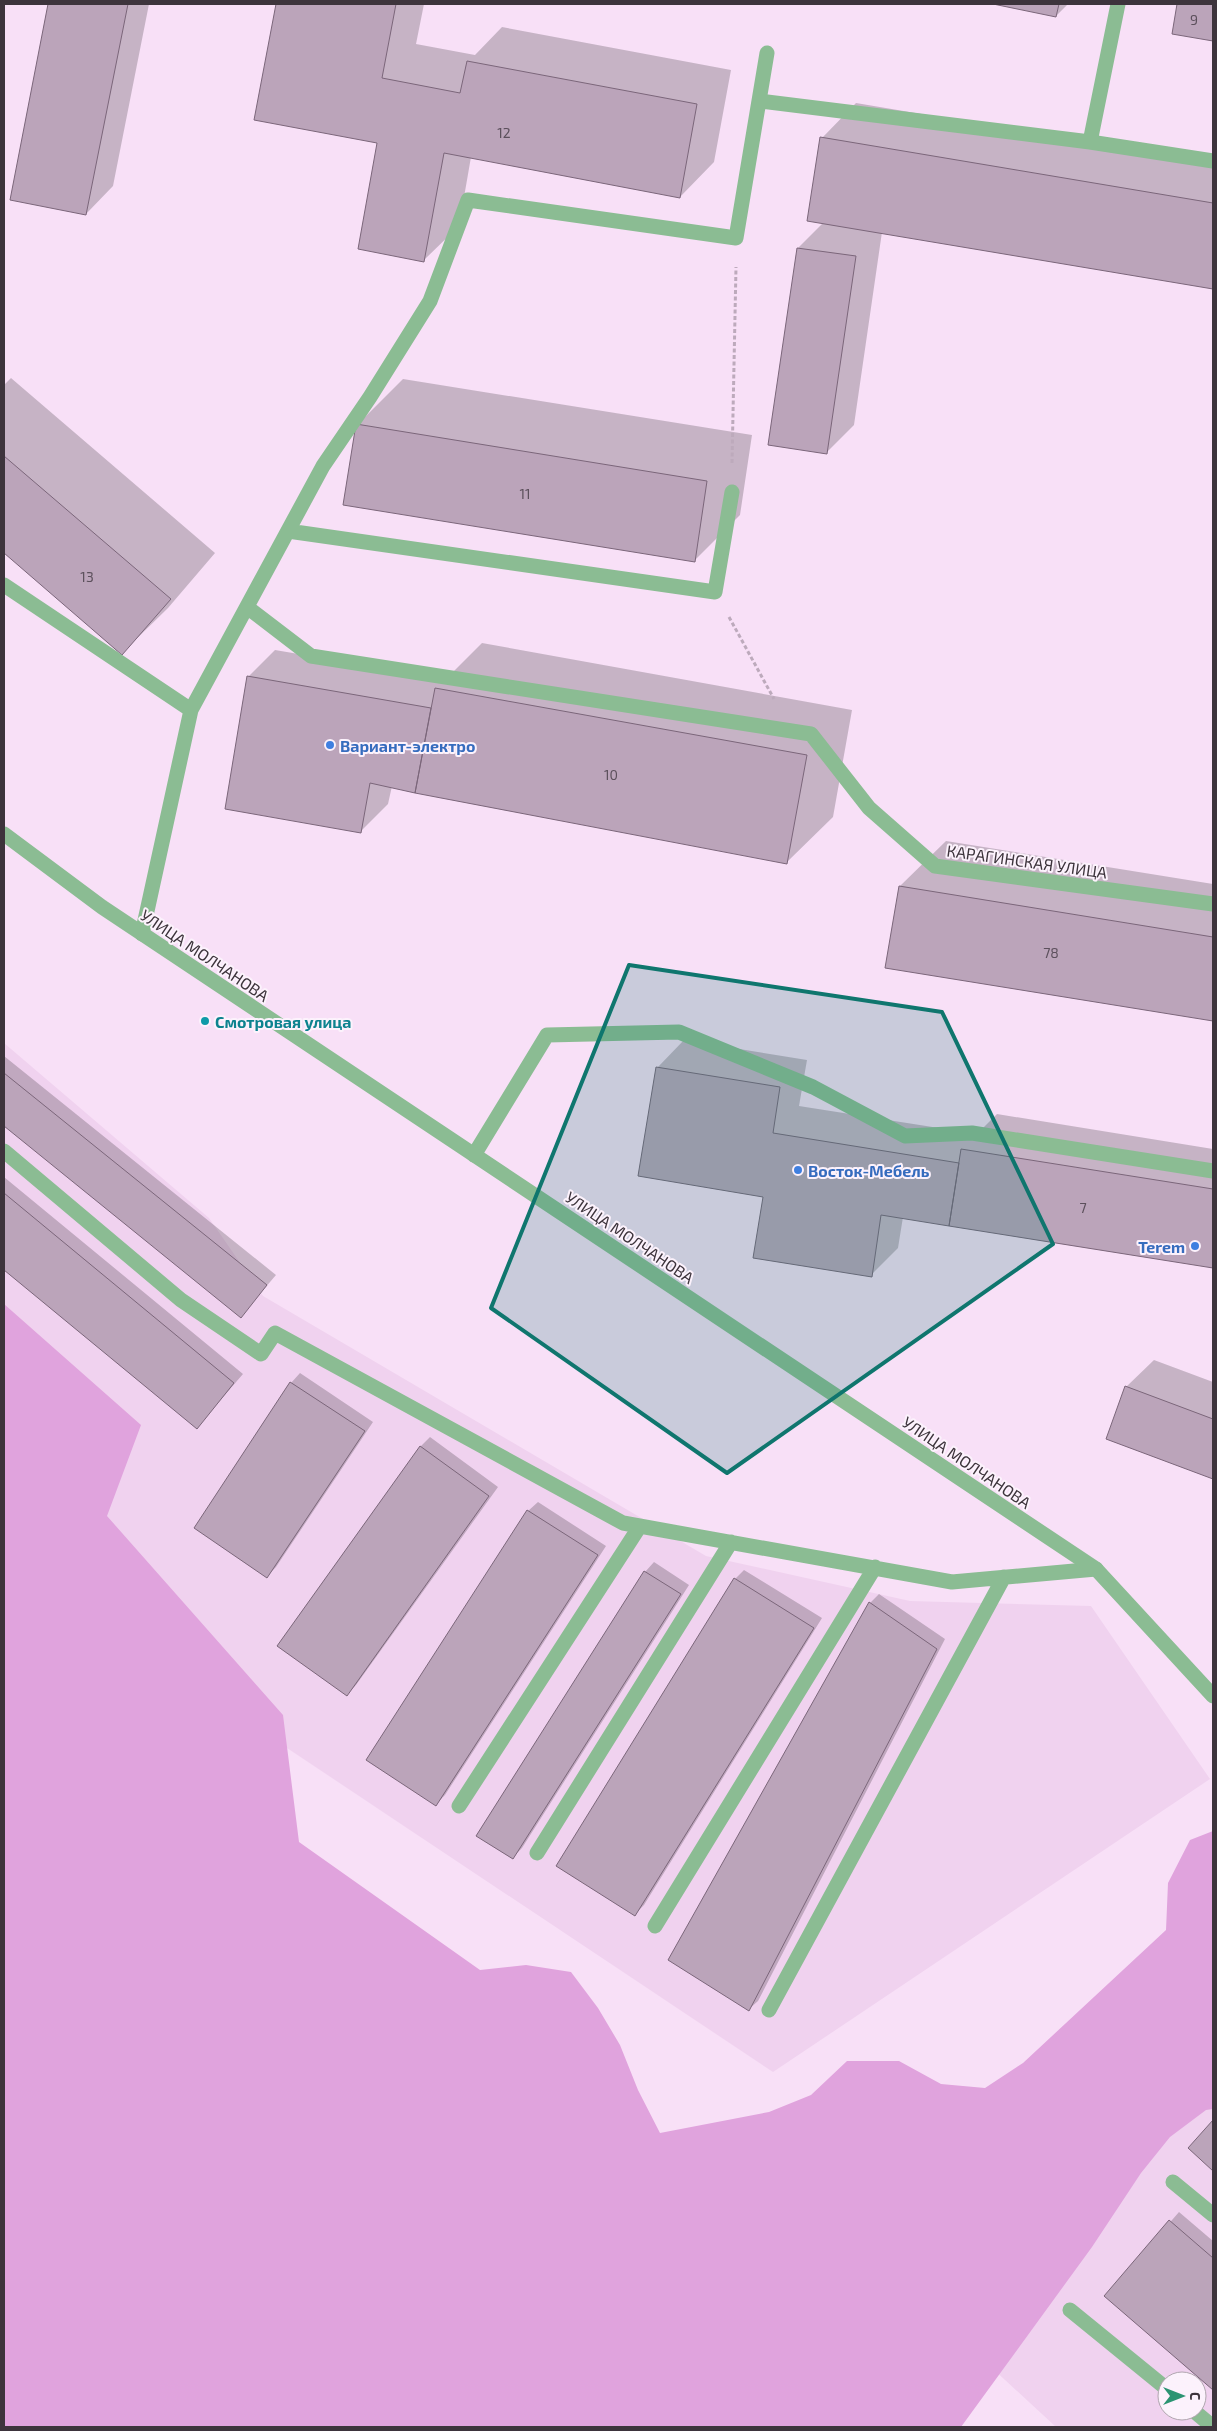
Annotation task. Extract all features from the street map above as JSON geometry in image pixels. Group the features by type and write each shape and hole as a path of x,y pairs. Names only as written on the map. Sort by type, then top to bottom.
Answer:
{"street":[{"path":"1090,142 1118,4"},
{"path":"142,934 192,710 323,466 370,397 430,301 468,200 736,238 767,53"},
{"path":"760,101 1090,142 1213,161"},
{"path":"288,531 715,592 732,492"},
{"path":"4,585 192,710"},
{"name":"КАРАГИНСКАЯ УЛИЦА","path":"247,607 311,656 811,734 869,808 935,866 1213,904"},
{"name":"УЛИЦА МОЛЧАНОВА","path":"4,834 102,907 142,934 1096,1569 1213,1696"},
{"path":"474,1155 547,1035 679,1032 813,1087 905,1136 972,1133 1213,1171"},
{"path":"4,1151 181,1300 260,1354 275,1333 623,1523 952,1582 1096,1569"},
{"path":"459,1806 640,1526"},
{"path":"537,1853 731,1542"},
{"path":"655,1926 875,1567"},
{"path":"769,2010 1004,1577"},
{"path":"1173,2182 1213,2215"},
{"path":"1070,2310 1157,2381"}],"path":[{"path":"732,492 736,238"},
{"path":"715,592 778,705"}],"highlighted area":[{"path":"629,965 942,1012 1053,1244 727,1473 491,1308"}],"shaded area":[{"path":"4,1043 209,1218 263,1296 706,1556 910,1601 1091,1606 1210,1779 773,2072 179,1676 4,1413"},
{"path":"4,1304 141,1425 107,1516 283,1715 299,1842 480,1970 526,1965 571,1972 598,2008 620,2045 638,2090 660,2133 769,2112 811,2095 847,2061 899,2061 941,2084 985,2088 1023,2063 1166,1930 1168,1883 1190,1840 1213,1831 1213,2109 1206,2110 1170,2137 1141,2173 1092,2247 961,2427 4,2427"},
{"path":"1213,2030 1213,2427 1056,2427 952,2331"}],"building":[{"path":"48,4 128,4 86,215 10,200"},
{"path":"276,4 396,4 382,78 460,93 467,61 697,104 680,198 444,153 424,262 358,249 377,143 254,120"},
{"path":"993,4 1059,4 1056,17"},
{"path":"1177,4 1213,4 1213,41 1172,34"},
{"path":"820,137 1213,203 1213,289 807,221"},
{"path":"797,248 856,256 827,454 768,445"},
{"path":"356,424 707,481 695,562 343,505"},
{"path":"4,456 171,599 122,655 4,553"},
{"name":"Вариант-электро","path":"247,676 431,708 415,793 370,783 361,833 225,809"},
{"path":"435,688 807,755 787,864 415,793"},
{"path":"899,886 1213,937 1213,1021 885,968"},
{"name":"Восток-Мебель","path":"656,1067 780,1087 773,1133 959,1163 949,1226 881,1215 872,1277 753,1258 763,1197 638,1176"},
{"path":"4,1073 267,1285 241,1318 4,1126"},
{"path":"961,1149 1213,1189 1213,1268 949,1226"},
{"path":"4,1193 234,1383 197,1429 4,1270"},
{"path":"290,1382 365,1431 267,1578 194,1528"},
{"path":"1125,1386 1213,1419 1213,1479 1106,1439"},
{"path":"420,1446 489,1496 347,1696 277,1646"},
{"path":"527,1510 598,1555 436,1806 366,1760"},
{"path":"644,1571 681,1594 513,1859 476,1836"},
{"path":"734,1578 814,1628 635,1916 556,1866"},
{"path":"869,1602 937,1649 749,2011 668,1960"},
{"path":"1213,2120 1213,2171 1188,2148"},
{"path":"1169,2220 1213,2258 1213,2390 1207,2385 1207,2371 1191,2371 1104,2296"}],"place":[{"name":"Вариант-электро","path":"330,745"},
{"name":"Смотровая улица","path":"205,1021"},
{"name":"Восток-Мебель","path":"798,1170"},
{"name":"Terem","path":"1195,1246"}]}
